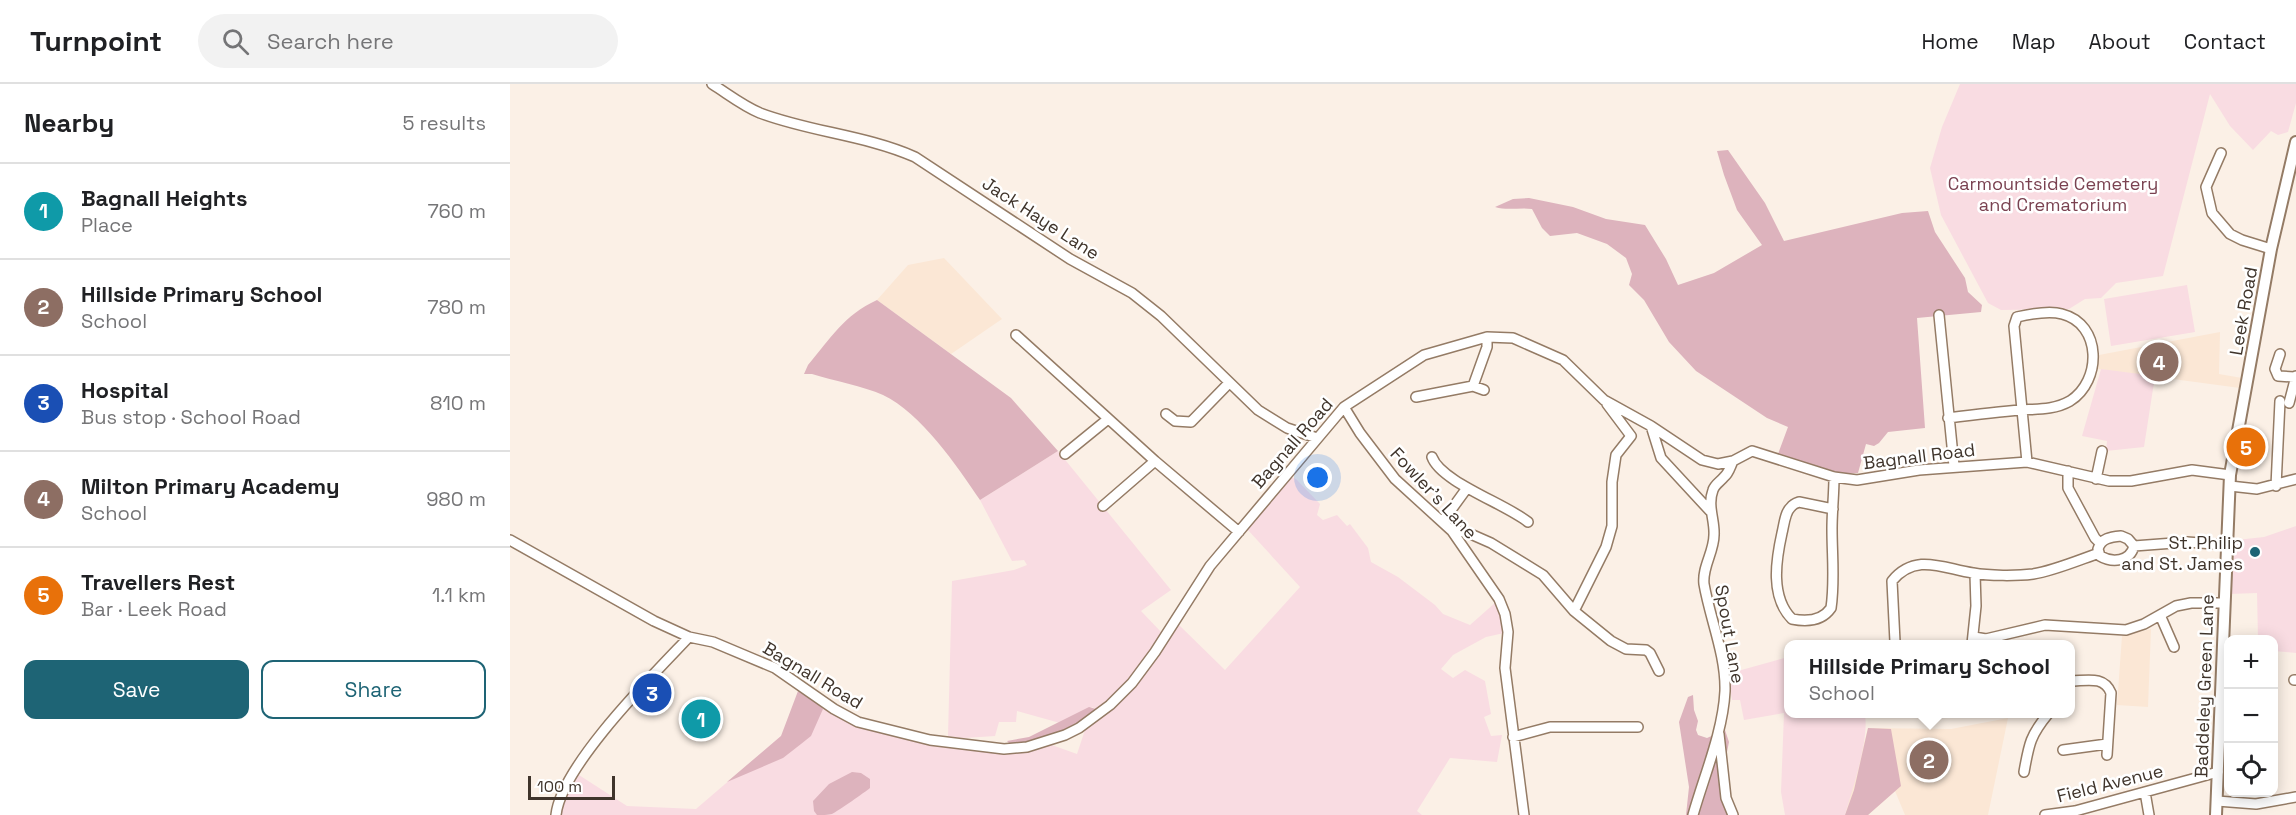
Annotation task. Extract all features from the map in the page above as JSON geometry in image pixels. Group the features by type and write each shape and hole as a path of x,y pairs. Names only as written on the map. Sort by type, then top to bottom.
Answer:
{"main road":[{"name":"Leek Road","path":"2230,481 2271,249 2296,142"},
{"name":"Baddeley Green Lane","path":"2217,815 2230,481"}],"street":[{"name":"Jack Haye Lane","path":"712,84 761,113 811,129 889,146 915,157 1070,259 1132,293 1161,316 1275,423 1317,438"},
{"path":"2222,153 2206,187 2212,213 2230,234 2271,249"},
{"path":"1948,418 2022,410 2042,410 2060,406 2072,400 2088,378 2094,356 2092,339 2070,317 2052,313 2017,317 2014,326 2022,410 2027,462"},
{"path":"1939,315 1954,466"},
{"path":"1016,334 1155,461 1239,532"},
{"path":"1473,386 1487,346 1487,337"},
{"name":"Bagnall Road","path":"510,540 654,621 690,637 713,642 775,668 834,709 858,722 930,740 1004,749 1048,742 1078,728 1110,705 1132,683 1191,598 1201,577 1344,407 1424,356 1487,337 1513,338 1555,356 1573,368 1604,400 1651,426 1702,460 1718,464 1733,461 1752,451 1834,477 1857,480 1954,466 2027,462 2096,479 2124,482 2192,470 2257,489 2276,486 2296,479"},
{"path":"2276,486 2284,401 2295,376 2278,376 2275,369 2280,354"},
{"path":"1166,414 1176,421 1191,422 1229,382"},
{"path":"1416,397 1473,386 1484,390"},
{"path":"1574,611 1606,547 1612,526 1612,482 1616,455 1631,436 1604,400"},
{"name":"Fowler's Lane","path":"1344,407 1360,433 1395,479 1452,531 1486,578 1505,614 1508,632 1505,668 1524,815"},
{"path":"1065,454 1108,419"},
{"path":"1651,426 1661,459 1710,511"},
{"path":"2096,479 2102,451"},
{"path":"1432,457 1435,464 1467,488 1516,513 1528,522"},
{"path":"1103,506 1155,461"},
{"name":"Spout Lane","path":"1718,728 1725,693 1724,682 1704,580 1707,562 1713,548 1714,533 1710,511 1714,486 1728,473 1733,461"},
{"path":"2068,471 2068,488 2095,538 2100,543"},
{"path":"1833,509 1799,502 1790,507 1787,515 1776,560 1777,585 1787,613 1792,619 1820,618 1831,608 1834,580 1834,477"},
{"path":"1443,521 1467,488"},
{"path":"1452,531 1466,532 1491,543 1543,575 1574,611 1611,641 1626,649 1646,650 1650,653 1659,671"},
{"path":"2099,553 2100,543 2107,538 2121,536 2128,539 2134,546"},
{"path":"2134,546 2187,542 2227,545"},
{"path":"2099,553 2108,559 2120,560 2131,555 2134,546"},
{"path":"1895,640 1892,581 1899,573 1923,564 1939,564 1952,570 1975,574 2033,574 2099,553"},
{"path":"1973,640 1977,606 1975,574"},
{"path":"1980,640 2045,625 2126,630 2176,606 2191,603 2224,603"},
{"path":"2160,615 2174,647"},
{"path":"556,815 562,793 580,762 632,698 690,637"},
{"path":"2075,681 2106,683 2111,693 2107,754"},
{"path":"2027,768 2034,731 2045,718"},
{"path":"1514,737 1550,727 1638,727"},
{"path":"1693,815 1718,728"},
{"path":"1718,728 1726,798 1733,815"},
{"path":"2063,750 2107,744"},
{"name":"Field Avenue","path":"2045,815 2075,811 2218,772"},
{"path":"2145,792 2149,815"},
{"path":"2217,801 2256,804 2296,797"}],"shaded area":[{"path":"1728,150 1765,203 1784,241 1902,213 1928,211 1935,232 1965,278 1968,292 1982,305 1981,312 1917,318 1925,428 1888,432 1874,446 1866,444 1858,473 1843,474 1778,454 1788,427 1767,418 1696,371 1669,342 1644,300 1629,285 1632,274 1626,258 1607,244 1577,233 1550,236 1542,228 1532,209 1495,207 1513,199 1529,198 1573,207 1606,219 1645,225 1666,259 1678,285 1714,273 1762,245 1737,210 1724,175 1717,151"},
{"path":"944,258 1002,319 951,354 877,300 908,265"},
{"path":"877,300 1011,398 1058,451 980,500 937,442 911,414 897,403 867,389 812,374 804,374 808,365 839,328 856,313"},
{"path":"2220,332 2219,374 2242,378 2240,388 2098,369 2099,355"},
{"path":"2151,629 2148,707 2117,705 2122,636"},
{"path":"798,691 818,703 823,709 811,736 783,758 727,782 781,736"},
{"path":"1693,695 1698,735 1707,738 1725,730 1729,742 1727,752 1720,758 1717,767 1730,815 1686,815 1689,787 1679,722 1688,697"},
{"path":"1089,707 1096,709 1078,723 1057,733 1012,746 1007,741 1029,737"},
{"path":"2008,718 1988,815 1905,815 1895,791 1868,815 1845,815 1868,728 1951,729"},
{"path":"1868,728 1891,729 1901,786 1868,815 1845,815 1854,790"},
{"path":"852,772 861,773 870,779 870,788 832,814 817,815 813,801 829,784"}],"green space":[{"name":"Carmountside Cemetery and Crematorium","path":"1960,84 2296,84 2296,103 2288,132 2278,135 2271,131 2253,150 2230,126 2210,94 2163,276 2116,283 2101,298 2085,299 2069,309 2001,310 1988,303 1941,215 1930,168 1942,127"},
{"path":"2187,285 2195,332 2111,346 2104,299"},
{"path":"2101,369 2155,376 2144,447 2106,451 2107,441 2082,436"},
{"path":"1058,451 1171,590 1141,611 1163,634 1157,639 1130,680 1096,709 1092,707 1060,723 1017,711 1016,722 999,722 995,736 964,738 948,736 952,581 1014,570 1027,565 1024,560 1012,561 980,500"},
{"path":"1291,477 1296,479 1320,504 1317,515 1323,520 1337,515 1347,526 1350,524 1368,548 1371,562 1398,577 1435,605 1443,614 1470,625 1496,602 1501,614 1504,633 1486,637 1453,655 1441,669 1453,678 1465,670 1485,681 1491,714 1484,717 1491,736 1502,735 1497,762 1450,758 1417,811 1422,815 560,815 565,796 579,775 627,806 696,809 816,706 944,745 1007,753 1049,744 1077,754 1087,724 1112,706 1178,624 1225,670 1300,587 1247,529"},
{"path":"2296,526 2296,653 2278,651 2278,635 2258,635 2257,593 2229,594 2231,547 2236,540 2264,537"},
{"path":"1784,658 1784,713 1744,720 1740,700 1732,700 1727,674"},
{"path":"1784,713 1784,718 1865,718 1863,750 1845,815 1785,815 1781,792"}],"place":[{"name":"Milton Primary Academy","path":"2159,362"},
{"name":"Travellers Rest","path":"2246,447"},
{"name":"St. Philip and St. James","path":"2255,552"},
{"name":"Hospital","path":"652,693"},
{"name":"Bagnall Heights","path":"701,719"},
{"name":"Hillside Primary School","path":"1929,760"}]}
